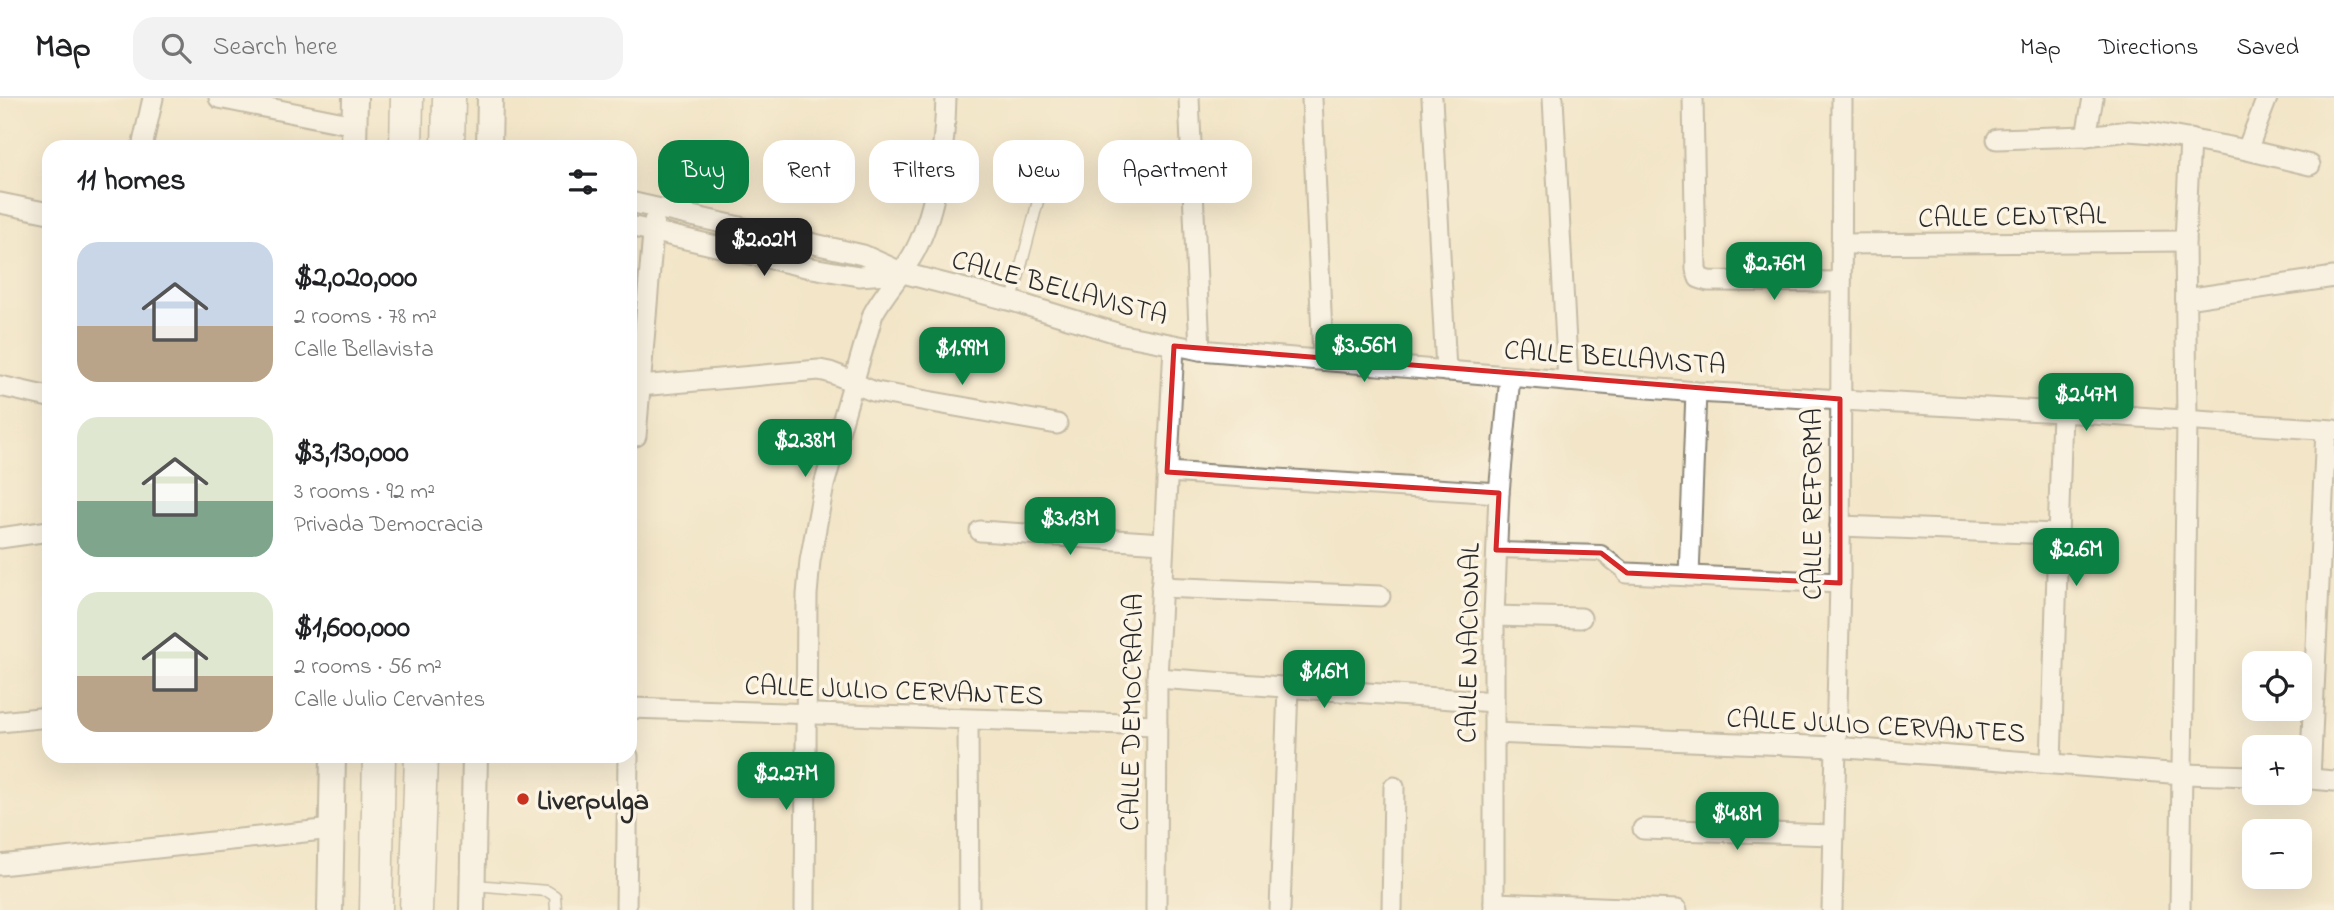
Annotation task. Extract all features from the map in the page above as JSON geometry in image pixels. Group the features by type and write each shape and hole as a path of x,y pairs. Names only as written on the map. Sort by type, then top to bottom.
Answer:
{"main road":[{"path":"406,140 407,98"},
{"path":"448,140 449,98"},
{"path":"376,910 379,763"},
{"path":"416,910 421,763"}],"street":[{"path":"144,140 153,98"},
{"path":"219,98 354,136 355,98"},
{"path":"489,140 490,98"},
{"path":"805,910 807,594 810,561 824,485 873,314 880,300 903,272 922,234 935,187 946,125 946,98"},
{"path":"1189,98 1200,350"},
{"path":"1312,98 1323,360"},
{"path":"1432,98 1446,371"},
{"path":"1553,98 1568,382"},
{"path":"1693,98 1696,269 1699,278 1708,281 1841,282"},
{"name":"CALLE REFORMA","path":"1832,910 1840,583 1842,98"},
{"path":"2086,136 2093,98"},
{"path":"2247,150 2267,98"},
{"path":"1997,139 2086,136 2129,131 2190,139 2310,165"},
{"path":"2180,910 2187,419 2185,241 2190,139"},
{"path":"0,203 42,212"},
{"name":"CALLE BELLAVISTA","path":"637,204 863,255 903,272 1012,301 1123,335 1200,350 1696,392 2187,419 2330,430"},
{"path":"637,424 656,208"},
{"name":"CALLE BELLAVISTA","path":"637,227 806,267 859,276 903,272"},
{"name":"CALLE CENTRAL","path":"1841,244 2185,241"},
{"path":"2186,299 2334,277"},
{"name":"CALLE DEMOCRACIA","path":"1156,910 1157,678 1174,346"},
{"path":"640,386 820,370 833,372 876,392 1057,424"},
{"name":"CALLE NACIONAL","path":"1494,907 1494,616 1499,493 1510,377"},
{"path":"0,386 42,395"},
{"path":"1689,576 1696,392"},
{"path":"2051,762 2062,412"},
{"path":"2308,735 2330,430"},
{"path":"1167,472 1499,493"},
{"path":"1840,526 2058,534"},
{"path":"980,531 1162,543"},
{"path":"0,538 42,532"},
{"path":"1496,550 1601,553 1627,573 1840,583"},
{"path":"1161,587 1380,597"},
{"path":"1494,616 1581,618"},
{"path":"1157,678 1494,702"},
{"path":"1280,910 1288,687"},
{"name":"CALLE JULIO CERVANTES","path":"637,708 1157,725"},
{"path":"0,722 42,718"},
{"path":"968,720 969,910"},
{"name":"CALLE JULIO CERVANTES","path":"1494,733 1835,747 2183,774 2242,776"},
{"path":"330,910 334,763"},
{"path":"472,910 475,763"},
{"path":"626,910 628,763"},
{"path":"2312,779 2334,781"},
{"path":"1392,910 1395,787"},
{"path":"0,865 332,828"},
{"path":"1643,829 1833,835"},
{"path":"1494,907 1677,910"}],"lane":[{"path":"1012,301 1037,203"},
{"path":"473,885 547,891 555,896 556,910"}],"highlighted area":[{"path":"1174,346 1840,399 1840,583 1627,573 1601,553 1496,550 1499,493 1167,472"}],"place":[{"name":"Liverpulga","path":"523,799"}]}
